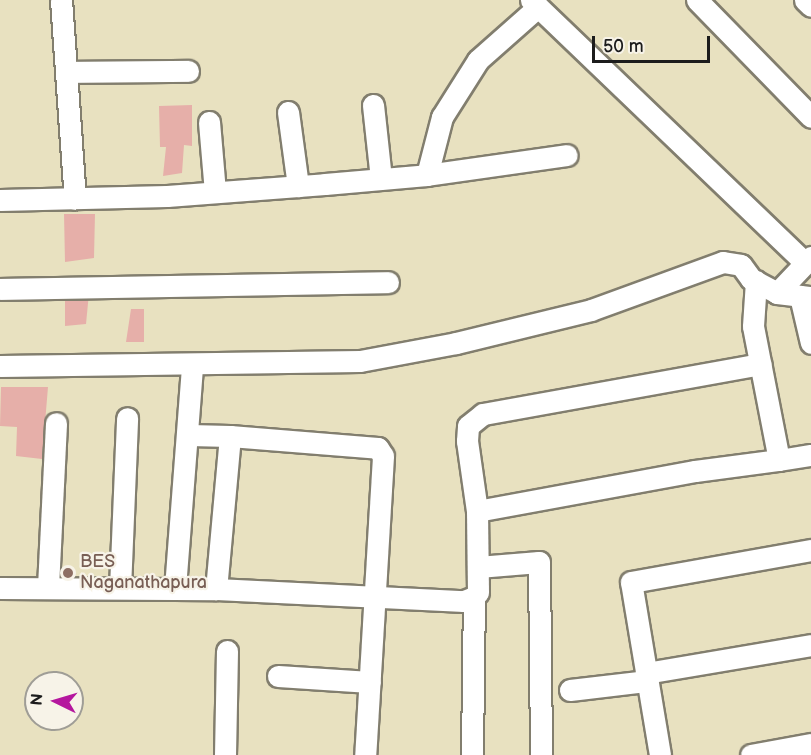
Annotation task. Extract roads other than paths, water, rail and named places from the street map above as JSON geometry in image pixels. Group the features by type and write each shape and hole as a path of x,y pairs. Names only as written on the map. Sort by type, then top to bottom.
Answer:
{"street":[{"path":"61,0 68,72 75,199"},
{"path":"697,0 811,117"},
{"path":"805,0 811,6"},
{"path":"428,175 442,117 478,60 534,3 808,260 777,293"},
{"path":"68,72 188,70"},
{"path":"374,105 381,179"},
{"path":"288,112 298,186"},
{"path":"209,122 215,192"},
{"path":"0,200 75,199 298,186 428,175 567,155"},
{"path":"0,366 360,361 445,345 591,309 723,262 741,266 756,281 777,293 805,296 811,343"},
{"path":"756,281 753,326 779,460"},
{"path":"0,289 388,282"},
{"path":"0,588 216,589 464,601 474,597 478,592 474,519 477,512 467,441 468,426 483,414 761,364"},
{"path":"175,588 189,435 192,365"},
{"path":"120,588 128,418"},
{"path":"48,588 56,423"},
{"path":"189,435 230,436 378,448 384,468 365,755"},
{"path":"216,589 230,436"},
{"path":"477,512 695,471 811,455"},
{"path":"660,755 632,582 811,550"},
{"path":"478,567 539,562 541,755"},
{"path":"472,755 474,597"},
{"path":"570,690 811,645"},
{"path":"225,755 227,651"},
{"path":"278,676 370,682"},
{"path":"751,755 811,744"}],"place":[{"name":"BES Naganathapura","path":"68,573"}]}
